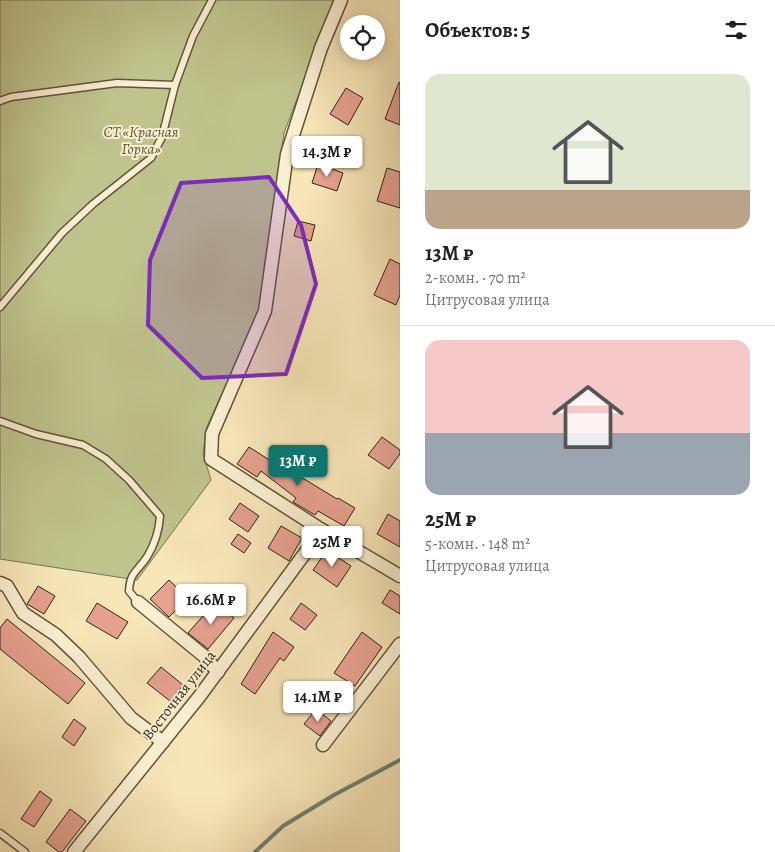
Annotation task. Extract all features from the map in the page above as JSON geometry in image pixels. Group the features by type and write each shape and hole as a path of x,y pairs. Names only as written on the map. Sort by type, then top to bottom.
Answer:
{"street":[{"path":"341,0 321,48 287,154 265,311 212,434 211,459 322,530 400,576"},
{"name":"Восточная улица","path":"74,852 218,672 322,530"},
{"path":"0,583 7,586 23,613 56,635 79,657 132,718 163,742"},
{"path":"138,602 204,656 218,672"},
{"path":"323,745 400,644"}],"lane":[{"path":"0,307 62,233 93,204 117,187 151,158 162,137 175,85 193,36 212,0"},
{"path":"0,101 11,96 117,83 175,85"},
{"path":"0,421 36,434 83,445 106,459 129,480 160,516 158,535 146,558 130,578 129,592 138,602"},
{"path":"0,833 25,852"}],"highlighted area":[{"path":"269,177 301,225 316,284 286,374 202,378 148,325 150,260 181,183"}],"green space":[{"name":"СТ «Красная Горка»","path":"0,0 335,0 284,133 258,314 206,429 203,454 211,480 137,580 0,559"}],"building":[{"path":"400,83 400,125 385,119"},
{"path":"346,88 363,98 348,125 330,114"},
{"path":"318,164 343,173 337,191 312,183"},
{"path":"387,168 400,172 400,208 377,201"},
{"path":"298,221 315,225 311,241 294,236"},
{"path":"390,259 400,264 400,295 396,305 374,295"},
{"path":"382,437 400,450 400,454 389,469 368,455"},
{"path":"249,447 282,468 286,462 302,475 301,477 355,508 344,526 318,511 315,515 293,502 296,498 261,471 257,477 237,464"},
{"path":"240,503 259,516 248,532 229,519"},
{"path":"388,514 400,521 400,547 377,534"},
{"path":"281,526 302,538 289,561 268,548"},
{"path":"238,534 251,543 244,553 231,544"},
{"path":"327,550 351,566 337,587 313,570"},
{"path":"169,580 188,598 169,617 150,599"},
{"path":"38,586 55,596 44,614 27,604"},
{"path":"390,590 400,596 400,614 382,603"},
{"path":"215,602 234,618 208,649 188,633"},
{"path":"97,603 128,622 117,639 86,621"},
{"path":"301,603 317,615 305,630 290,619"},
{"path":"7,619 85,683 68,704 0,649 0,628"},
{"path":"273,632 294,647 284,661 280,658 255,694 241,684"},
{"path":"362,632 382,647 355,686 334,673"},
{"path":"161,667 183,685 170,701 147,683"},
{"path":"316,709 331,721 320,736 304,724"},
{"path":"74,719 86,728 74,746 62,737"},
{"path":"40,791 52,800 34,827 21,819"},
{"path":"70,809 86,821 62,852 59,852 46,842"}],"waterway":[{"path":"255,852 283,826 334,795 400,760"}]}
